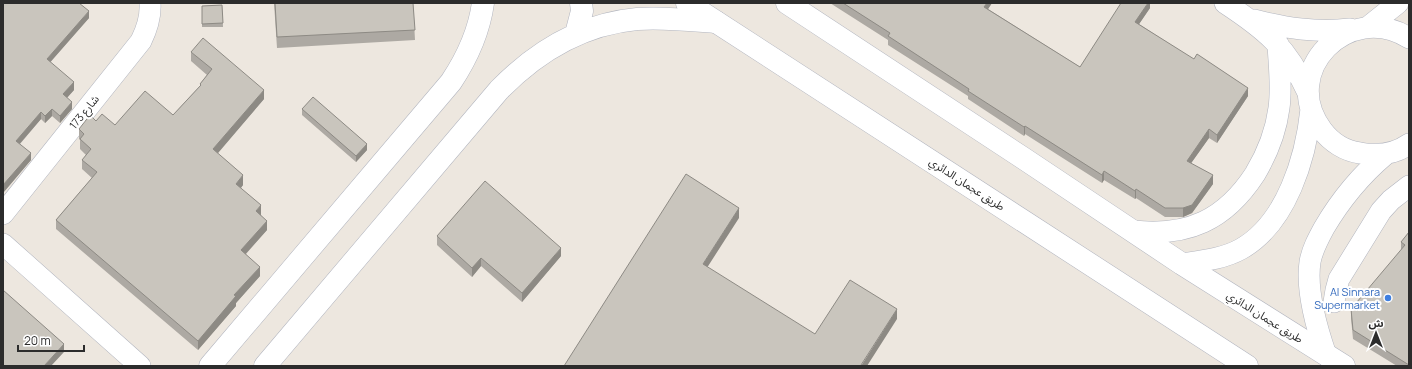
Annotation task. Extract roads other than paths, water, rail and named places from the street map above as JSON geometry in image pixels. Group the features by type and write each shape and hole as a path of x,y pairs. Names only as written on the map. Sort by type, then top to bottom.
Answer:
{"main road":[{"path":"210,366 451,82 464,62 472,44 479,25 483,3"},
{"path":"576,34 582,11 581,3"},
{"name":"طريق عجمان الدائري","path":"687,3 1247,366"},
{"name":"طريق عجمان الدائري","path":"787,3 1182,264 1344,366"},
{"path":"265,366 499,90 512,76 537,56 576,34 596,27 637,19 716,22"}],"street":[{"name":"شارع 173","path":"3,214 141,41 149,20 150,3"},
{"path":"1225,3 1264,30 1278,44 1297,70 1317,123 1327,136 1340,146 1360,153 1370,155 1399,151"},
{"path":"1182,264 1212,260 1241,249 1254,240 1267,227 1277,213 1297,174 1305,145 1312,71 1316,60 1326,47 1339,36 1361,28 1398,3"},
{"path":"1248,18 1297,29 1333,31 1385,27 1401,33 1409,38"},
{"path":"1133,231 1150,233 1184,230 1200,224 1216,215 1231,204 1244,191 1261,164 1275,128 1279,108 1280,88 1278,44"},
{"path":"1326,355 1314,313 1309,275 1310,261 1314,247 1342,200 1370,168 1399,151"},
{"path":"1334,302 1340,279 1381,211 1391,200 1409,186"},
{"path":"3,244 140,366"}],"place":[{"name":"Al Sinnara Supermarket","path":"1388,298"}]}
